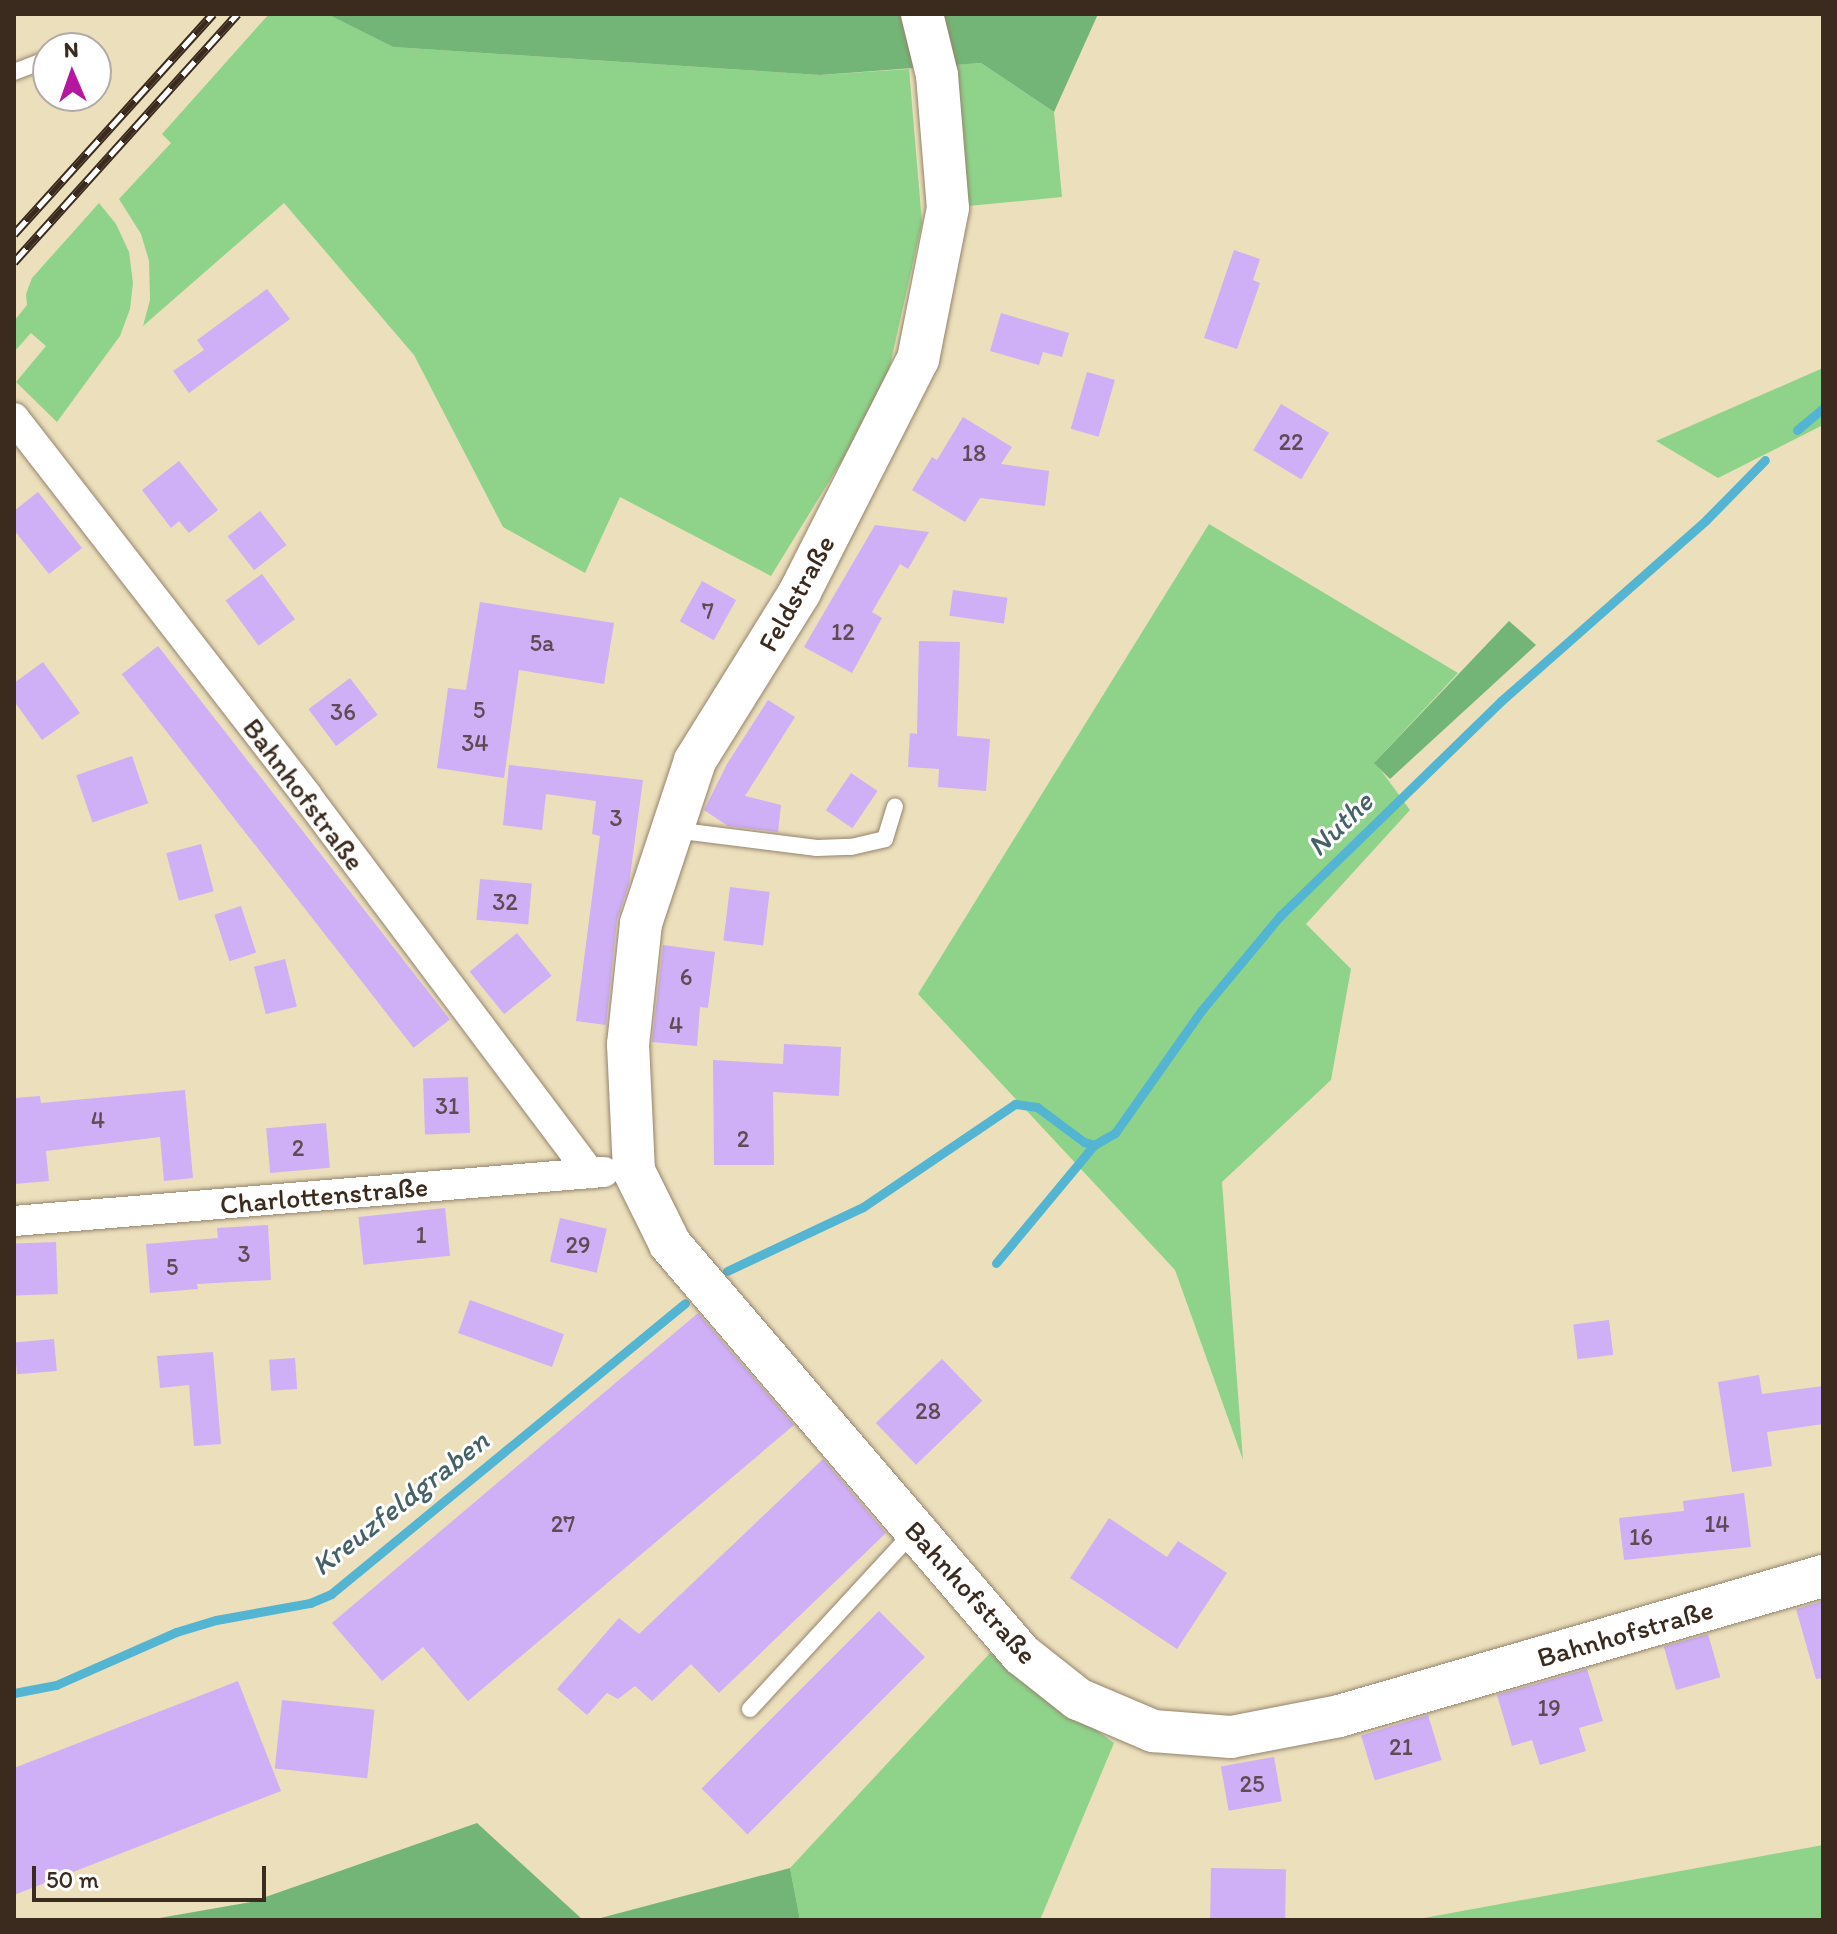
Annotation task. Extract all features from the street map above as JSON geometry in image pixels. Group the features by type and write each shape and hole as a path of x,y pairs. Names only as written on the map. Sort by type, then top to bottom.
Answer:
{"street":[{"name":"Feldstraße","path":"634,1171 628,1044 641,923 695,761 800,592 918,359 948,208 937,75 922,14"},
{"name":"Bahnhofstraße","path":"14,418 306,795 590,1173"},
{"name":"Bahnhofstraße","path":"634,1171 670,1244 1021,1654 1078,1699 1153,1731 1231,1737 1339,1716 1823,1576"},
{"name":"Charlottenstraße","path":"14,1221 634,1171"}],"lane":[{"path":"672,830 817,848 851,847 885,839 895,807"},
{"path":"750,1709 914,1531"}],"green space":[{"path":"269,14 327,14 393,47 820,75 909,69 922,223 884,392 771,576 620,497 585,573 503,527 414,355 284,203 143,326 150,300 149,261 141,234 119,199 171,143 162,134"},
{"path":"327,14 1098,14 1054,112 981,63 820,75 393,47"},
{"path":"981,63 1054,112 1062,197 968,206 952,65"},
{"path":"99,203 116,224 129,252 133,283 130,309 120,336 57,422 16,382 46,346 31,333 14,352 14,321 27,305 26,294 32,278"},
{"path":"1823,368 1823,425 1718,478 1656,441"},
{"path":"1209,524 1458,673 1375,762 1410,810 1306,924 1351,969 1331,1080 1222,1182 1243,1460 1175,1270 918,994"},
{"path":"1509,621 1536,645 1390,779 1374,763"},
{"path":"990,1653 1114,1743 1040,1920 800,1920 790,1868"},
{"path":"477,1823 583,1920 148,1920 251,1902"},
{"path":"1823,1845 1823,1920 1413,1920"},
{"path":"790,1868 800,1920 593,1920"}],"building":[{"path":"1234,250 1260,259 1253,280 1260,283 1237,349 1204,338"},
{"path":"267,289 290,319 189,393 173,371 204,350 197,340"},
{"path":"1001,313 1069,333 1062,357 1043,352 1039,365 990,351"},
{"path":"1087,372 1115,380 1099,437 1071,429"},
{"path":"1281,404 1329,433 1301,479 1253,450"},
{"path":"963,417 1012,447 1001,464 1049,471 1045,506 980,498 965,522 912,490 932,457 937,460"},
{"path":"179,461 218,510 189,533 179,521 171,528 142,490"},
{"path":"38,492 82,548 49,574 14,530 14,511"},
{"path":"260,511 286,545 254,570 228,536"},
{"path":"875,525 929,532 908,569 900,564 872,612 882,618 852,673 804,647"},
{"path":"262,574 295,619 259,646 226,600"},
{"path":"702,581 736,600 714,640 680,621"},
{"path":"953,590 1007,598 1004,623 949,616"},
{"path":"480,602 614,623 604,684 519,670 504,778 437,768 448,688 466,690"},
{"path":"919,641 960,642 957,736 990,739 986,791 938,787 939,769 908,767 910,733 917,734"},
{"path":"158,646 450,1020 414,1048 122,674"},
{"path":"43,662 80,713 42,740 14,701 14,683"},
{"path":"350,678 378,715 336,746 308,709"},
{"path":"768,700 795,717 745,796 781,805 778,832 728,826 704,810 727,764"},
{"path":"132,756 148,803 92,822 76,775"},
{"path":"509,765 643,780 629,884 617,920 606,1025 576,1021 600,836 592,834 596,801 546,794 542,830 503,825"},
{"path":"851,773 878,791 852,828 826,810"},
{"path":"201,844 214,891 179,901 166,853"},
{"path":"480,879 532,884 528,924 476,920"},
{"path":"730,887 770,892 763,945 723,941"},
{"path":"241,906 256,953 230,961 214,915"},
{"path":"517,933 552,976 504,1014 470,971"},
{"path":"663,945 715,952 708,1008 700,1007 697,1046 652,1042"},
{"path":"285,959 297,1007 266,1014 254,967"},
{"path":"784,1044 841,1047 839,1096 773,1092 774,1165 714,1165 713,1060 783,1064"},
{"path":"468,1077 470,1133 425,1135 423,1079"},
{"path":"185,1090 193,1178 164,1181 160,1137 46,1151 49,1181 14,1184 14,1098 40,1096 41,1103"},
{"path":"326,1123 330,1168 270,1173 266,1128"},
{"path":"445,1208 450,1256 363,1265 358,1217"},
{"path":"560,1218 607,1229 597,1273 550,1262"},
{"path":"268,1225 271,1280 197,1284 198,1289 150,1293 146,1244 218,1238 217,1228"},
{"path":"56,1242 58,1294 16,1295 14,1243"},
{"path":"470,1300 564,1334 552,1367 458,1333"},
{"path":"698,1313 794,1425 468,1701 423,1647 382,1681 332,1623"},
{"path":"1609,1320 1613,1355 1578,1359 1573,1324"},
{"path":"54,1339 57,1371 17,1374 14,1342"},
{"path":"213,1352 221,1444 194,1446 189,1385 160,1388 157,1356"},
{"path":"295,1358 297,1389 271,1391 269,1360"},
{"path":"942,1359 982,1401 916,1465 876,1423"},
{"path":"1759,1375 1762,1394 1823,1386 1823,1424 1767,1432 1772,1466 1732,1472 1718,1382"},
{"path":"823,1459 886,1533 719,1693 691,1664 652,1701 635,1686 618,1699 607,1693 587,1715 557,1689 619,1618 639,1634"},
{"path":"1744,1493 1751,1547 1624,1560 1619,1518 1684,1511 1683,1501"},
{"path":"1109,1518 1167,1557 1178,1541 1227,1573 1177,1649 1070,1578"},
{"path":"1823,1601 1823,1678 1816,1679 1796,1609"},
{"path":"879,1611 925,1657 747,1834 702,1788"},
{"path":"1708,1634 1720,1677 1676,1690 1664,1647"},
{"path":"1587,1669 1603,1721 1579,1728 1586,1751 1540,1765 1532,1740 1512,1746 1497,1695"},
{"path":"238,1681 281,1791 14,1895 14,1768"},
{"path":"282,1700 374,1710 367,1778 275,1769"},
{"path":"1428,1715 1442,1760 1375,1780 1361,1735"},
{"path":"1274,1757 1282,1801 1229,1811 1221,1766"},
{"path":"1211,1868 1286,1869 1285,1920 1210,1919"}],"waterway":[{"name":"Nuthe","path":"1797,430 1823,408"},
{"name":"Nuthe","path":"996,1263 1094,1145 1115,1133 1201,1011 1280,916 1501,701 1706,520 1765,460"},
{"name":"Kreuzfeldgraben","path":"727,1271 863,1207 1015,1104 1037,1107 1084,1142 1094,1145"},
{"name":"Kreuzfeldgraben","path":"14,1693 56,1685 176,1632 216,1620 310,1603 331,1594 685,1303"}],"railway":[{"path":"14,234 213,14"},
{"path":"14,262 237,14"}]}
